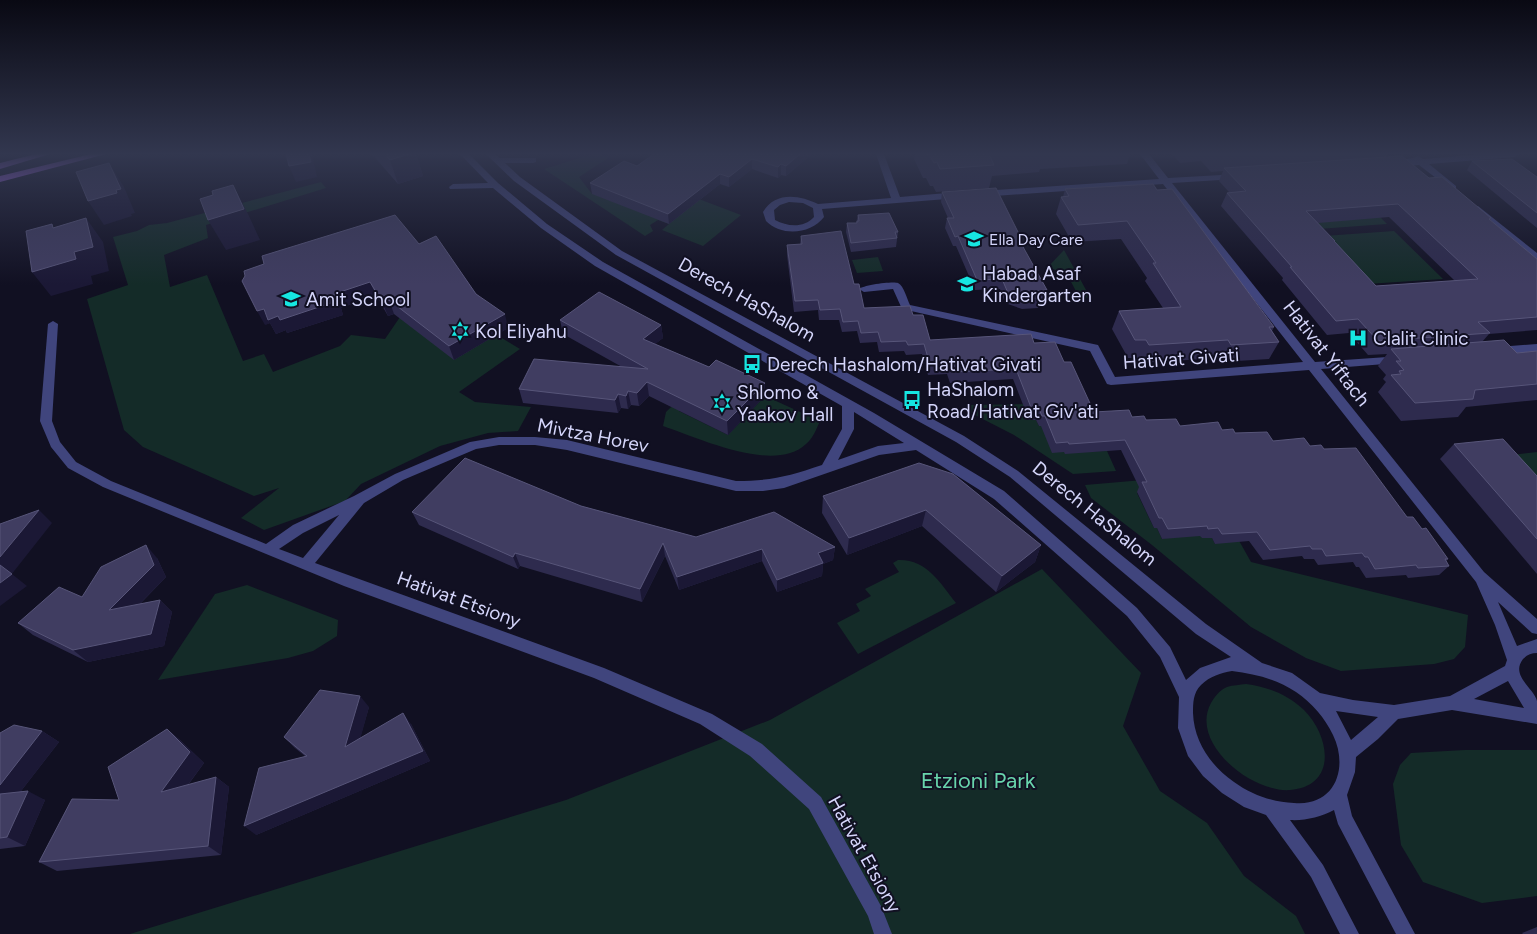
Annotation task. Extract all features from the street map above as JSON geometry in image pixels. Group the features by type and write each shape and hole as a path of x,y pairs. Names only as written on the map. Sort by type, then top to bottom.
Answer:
{"street":[{"path":"510,198 544,226 599,264 920,445 999,495 1132,612 1165,652 1186,696"},
{"name":"Derech HaShalom","path":"542,198 618,253 960,440 1014,474 1201,629 1256,666"},
{"path":"817,207 819,217 816,221 803,228 782,227 771,221 768,216 770,207 781,200 805,201 817,207 932,198"},
{"name":"Hativat Yiftach","path":"1180,198 1310,365 1479,576 1537,628"},
{"path":"1472,204 1537,258"},
{"name":"Hativat Givati","path":"864,289 896,286 906,307 1094,348 1111,381 1410,358"},
{"name":"Hativat Etsiony","path":"53,324 46,421 55,444 72,465 107,484 267,550 599,674 706,720 756,750 814,803 875,912 883,934"},
{"path":"1484,352 1537,348"},
{"path":"827,468 848,429 848,404"},
{"name":"Mivtza Horev","path":"267,550 298,529 359,500 399,477 440,458 474,446 499,441 535,441 567,445 736,486 763,486 784,483 878,452 920,445"},
{"name":"Mivtza Horev","path":"305,565 359,500"},
{"name":"Hativat Yiftach","path":"1479,576 1502,625 1516,682 1537,711"},
{"path":"1452,703 1513,664 1521,651 1531,646 1537,646"},
{"path":"1232,664 1256,666 1280,675 1304,689 1324,707 1339,729 1348,753 1348,776 1339,795 1322,808 1299,813 1272,810 1245,800 1220,783 1201,762 1188,738 1183,716 1186,696 1196,680 1212,669 1232,664"},
{"path":"1315,699 1353,707 1394,712 1452,703 1537,717"},
{"path":"1348,753 1372,734 1394,712"},
{"path":"1339,795 1344,818 1406,934"},
{"path":"1272,810 1317,871 1350,934"}],"green space":[{"path":"262,198 295,198 206,225 208,238 164,255 170,287 207,275 243,361 264,354 273,372 340,346 351,335 385,339 400,317 497,335 520,349 459,392 475,402 531,407 518,431 488,433 440,446 361,484 345,501 264,530 241,518 279,488 254,496 143,447 124,430 87,299 128,285 113,237 137,231 149,225 167,223"},
{"path":"587,198 695,198 741,215 703,246 662,230 669,224 658,220 650,225 653,231 645,236"},
{"path":"1380,217 1387,224 1318,229 1312,223"},
{"path":"1394,231 1443,279 1367,284 1324,236"},
{"path":"1064,250 1091,299 1078,295 1069,278 1071,276 1048,267"},
{"path":"878,257 883,271 857,273 852,260"},
{"path":"709,370 679,411 728,435 765,396 820,421 812,436 806,444 792,452 775,456 756,455 716,445 663,426 666,412"},
{"path":"1036,404 1024,407 1029,420 1036,420 1039,426 1049,426 1064,452 1107,451 1116,471 1073,474 1014,435 969,412 967,405"},
{"path":"1537,452 1537,493 1503,456"},
{"path":"1155,479 1137,493 1154,528 1157,528 1162,539 1197,529 1202,538 1212,538 1215,544 1233,530 1251,562 1468,615 1465,647 1454,659 1434,664 1341,671 1306,658 1251,627 1152,545 1091,498 1085,485"},
{"path":"898,560 917,563 925,568 938,580 956,603 858,654 837,623 860,611 856,604 871,596 865,589 899,572 893,563"},
{"name":"Etzioni Park","path":"1042,569 1141,673 1123,726 1160,791 1207,823 1244,876 1296,916 1305,934 130,934 566,800 770,720"},
{"path":"247,585 338,620 337,636 313,651 288,658 158,680 215,594"},
{"path":"1246,684 1270,689 1284,696 1298,704 1313,721 1320,733 1325,758 1322,770 1316,779 1305,786 1290,790 1275,789 1243,774 1228,763 1216,749 1209,734 1207,718 1211,703 1224,688"},
{"path":"1465,750 1537,750 1537,896 1482,903 1423,882 1401,845 1393,784 1400,765 1411,753"}],"building":[{"path":"87,198 100,198 88,201"},
{"path":"239,198 244,209 208,220 200,199"},
{"path":"627,198 689,198 668,214"},
{"path":"945,198 1001,198 1020,236 1017,236 1047,290 1037,291 1041,298 1024,299 1008,293 1002,279 977,280 958,236 955,237 947,218 954,218"},
{"path":"1061,198 1178,198 1274,327 1269,327 1279,342 1231,345 1228,340 1149,345 1146,340 1135,340 1119,311 1181,307 1153,263 1156,263 1127,221 1078,225"},
{"path":"1231,198 1467,198 1537,259 1537,317 1478,322 1490,333 1378,341 1358,319 1336,321 1290,267 1292,267","holes":["1398,204 1478,279 1376,286 1335,241 1306,211"]},
{"path":"1518,198 1537,198 1537,213"},
{"path":"889,213 898,232 895,232 897,238 851,243 847,223 857,223 859,221 858,215"},
{"path":"395,215 419,244 436,236 476,294 505,314 449,346 389,300 382,302 370,282 334,294 337,301 280,320 278,316 268,320 264,309 257,311 242,281 245,276 244,271 264,264 262,256"},
{"path":"86,218 93,247 74,252 76,259 32,272 26,231 52,224 53,228"},
{"path":"841,231 854,284 859,284 864,308 910,306 913,315 923,315 930,340 1031,334 1034,343 1055,342 1064,362 1071,362 1094,412 1129,410 1132,417 1144,416 1146,420 1176,419 1180,426 1218,422 1222,430 1233,429 1235,433 1267,432 1273,441 1304,438 1310,446 1321,445 1324,449 1356,448 1407,517 1413,517 1422,529 1426,528 1448,559 1445,559 1449,566 1418,568 1416,565 1375,569 1368,557 1365,557 1362,553 1326,556 1322,549 1312,549 1310,546 1270,550 1257,532 1222,534 1218,528 1208,529 1207,526 1168,529 1162,518 1159,518 1142,482 1147,482 1125,440 1069,444 1068,442 1056,443 1045,416 1042,416 1039,409 1032,410 1016,369 952,372 949,364 930,365 924,344 908,345 906,341 881,342 878,332 861,333 858,321 843,322 840,309 820,310 818,300 795,301 787,245 802,244 801,236"},
{"path":"599,292 661,325 643,339 709,367 716,360 765,383 727,421 647,382 637,393 628,391 626,396 618,394 615,400 519,389 534,359 648,369 560,320"},
{"path":"1504,340 1517,353 1537,351 1537,384 1475,390 1473,399 1415,403 1391,375 1401,374 1399,371 1404,370 1396,361 1401,361 1391,349"},
{"path":"1503,439 1537,476 1537,539 1454,444"},
{"path":"465,458 581,506 696,537 774,512 835,547 818,553 823,563 777,580 762,549 677,577 663,543 640,589 515,553 513,557 412,512"},
{"path":"919,463 953,474 1041,545 1002,576 926,510 849,538 823,496"},
{"path":"39,510 0,557 0,524"},
{"path":"146,545 154,565 109,610 160,600 151,634 73,650 18,623 59,587 82,597 101,567"},
{"path":"0,565 12,574 0,583"},
{"path":"320,690 360,696 345,747 403,713 423,751 244,826 259,768 307,756 284,737"},
{"path":"14,725 42,731 0,785 0,733"},
{"path":"167,729 190,752 161,792 216,777 208,846 39,862 72,799 119,800 108,767"},
{"path":"28,791 7,837 0,838 0,794"}],"place":[{"name":"Ella Day Care","path":"974,239"},
{"name":"Habad Asaf Kindergarten","path":"967,284"},
{"name":"Amit School","path":"291,299"},
{"name":"Kol Eliyahu","path":"460,331"},
{"name":"Clalit Clinic","path":"1358,338"},
{"name":"Derech Hashalom/Hativat Givati","path":"752,364"},
{"name":"HaShalom Road/Hativat Giv'ati","path":"912,400"},
{"name":"Shlomo & Yaakov Hall","path":"722,403"}]}
